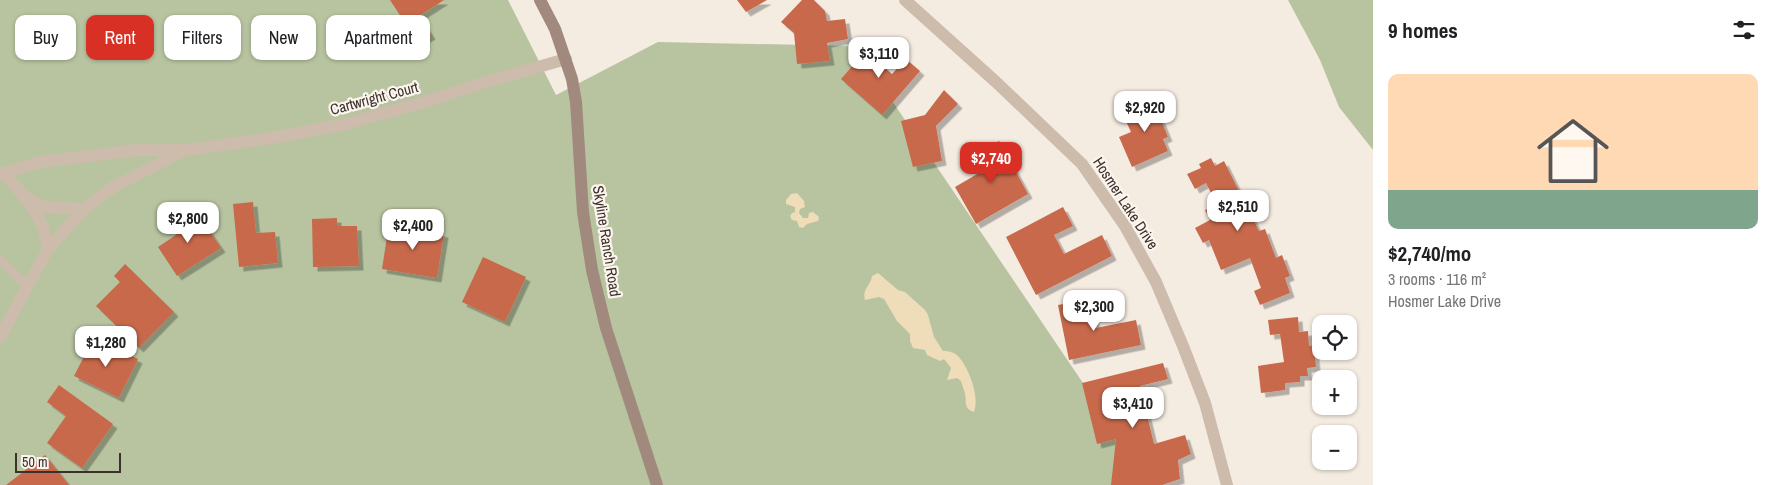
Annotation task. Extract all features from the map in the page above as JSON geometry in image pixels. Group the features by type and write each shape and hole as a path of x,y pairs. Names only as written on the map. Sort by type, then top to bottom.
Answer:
{"street":[{"name":"Skyline Ranch Road","path":"540,0 555,29 566,59 576,102 583,212 592,270 606,328 657,485"},
{"name":"Hosmer Lake Drive","path":"905,0 1003,88 1082,164 1125,226 1156,282 1183,346 1205,402 1227,485"},
{"name":"Cartwright Court","path":"2,173 50,160 137,150 186,150 265,139 346,124 566,59"},
{"name":"Cartwright Court","path":"0,337 48,249 84,209 113,187 186,150"},
{"path":"2,173 28,200 42,224 48,249"},
{"path":"28,200 45,207 84,209"}],"lane":[{"path":"0,259 27,286"}],"green space":[{"path":"0,0 508,0 556,95 658,42 855,46 1152,485 0,485"},
{"path":"1288,0 1373,0 1373,150 1339,107 1320,60"}],"sand":[{"path":"797,193 804,201 805,207 800,209 799,213 803,218 808,218 809,213 813,212 819,217 818,221 807,224 803,228 799,227 797,221 792,220 790,216 795,212 795,207 786,204 786,200 791,194"},
{"path":"878,273 898,290 905,292 925,310 934,337 943,351 955,354 962,361 972,383 976,399 974,412 967,407 961,381 957,378 947,380 951,368 944,359 940,361 927,355 925,350 913,348 910,334 897,321 884,299 879,297 865,300 864,296 872,276"}],"building":[{"path":"390,0 444,0 421,15 400,15"},
{"path":"737,0 767,0 746,12"},
{"path":"802,0 814,0 825,11 827,21 845,19 848,39 827,43 830,61 797,64 794,33 781,22"},
{"path":"875,40 885,48 876,60 892,74 906,59 920,71 882,115 841,79"},
{"path":"944,90 958,104 936,126 942,161 913,167 901,121 925,115"},
{"path":"1157,97 1161,108 1157,110 1168,137 1163,139 1168,151 1132,167 1119,137 1131,132 1124,117 1136,112 1134,106"},
{"path":"999,141 1028,194 976,224 955,187 979,173 970,157"},
{"path":"1211,158 1215,166 1224,161 1259,231 1265,229 1276,258 1282,255 1290,276 1285,278 1290,293 1260,305 1254,291 1261,288 1250,258 1221,270 1209,240 1203,243 1195,228 1210,220 1205,210 1217,205 1206,183 1195,189 1187,174 1201,168 1199,164"},
{"path":"253,202 256,233 275,232 278,263 239,267 233,204"},
{"path":"1063,207 1073,226 1054,235 1064,254 1102,235 1112,256 1036,295 1006,237"},
{"path":"184,211 195,228 204,223 221,248 177,276 158,247 176,235 168,221"},
{"path":"337,218 337,226 357,226 359,266 313,267 312,219"},
{"path":"389,224 444,233 437,278 382,269"},
{"path":"483,257 526,277 505,322 462,302"},
{"path":"125,264 174,312 139,348 96,306 120,282 114,276"},
{"path":"1090,299 1096,328 1136,320 1141,345 1069,360 1058,305"},
{"path":"1298,317 1299,332 1308,331 1309,346 1312,345 1312,360 1315,360 1316,367 1307,368 1308,376 1300,376 1300,382 1285,383 1285,390 1261,393 1258,366 1284,362 1280,334 1270,335 1268,320"},
{"path":"94,337 138,359 119,398 74,376"},
{"path":"1163,363 1168,379 1140,386 1154,444 1185,435 1191,454 1178,460 1180,479 1162,485 1111,485 1116,439 1097,444 1082,383"},
{"path":"59,385 113,424 82,468 47,443 66,416 47,402"},
{"path":"45,455 69,485 6,485"}]}
